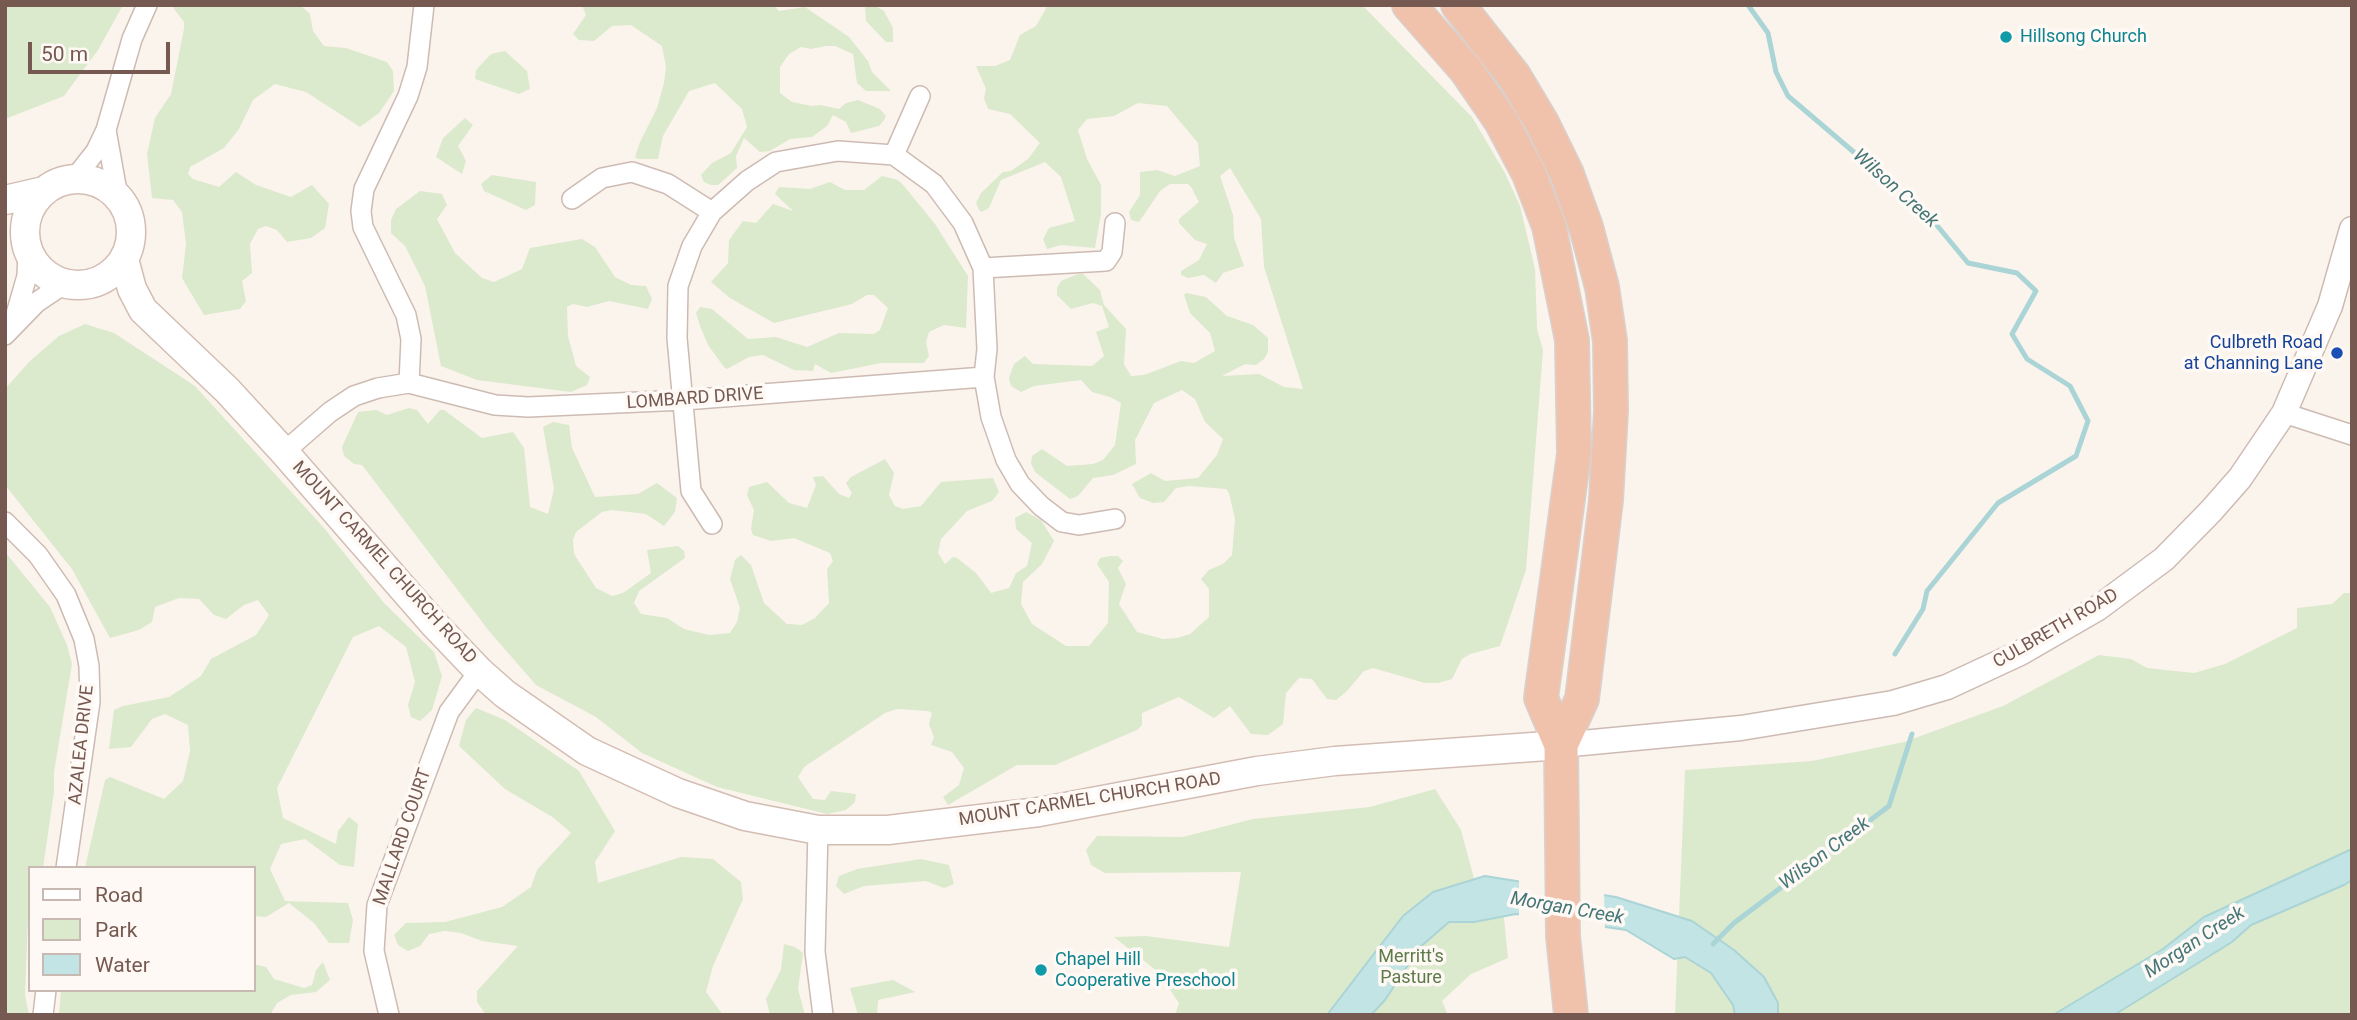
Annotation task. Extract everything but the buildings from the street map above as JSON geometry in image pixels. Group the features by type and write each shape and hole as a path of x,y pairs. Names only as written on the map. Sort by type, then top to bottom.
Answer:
{"highway":[{"path":"1409,5 1466,70 1501,121 1529,174 1549,226 1572,340 1574,454 1541,698 1561,745 1563,936 1571,1015"},
{"path":"1458,5 1514,76 1542,122 1567,174 1586,227 1599,275 1610,341 1612,411 1603,527 1583,699 1561,745"}],"main road":[{"path":"5,200 44,191 58,183 74,179 91,180 118,197 127,211 131,227 130,244 124,259 113,273 99,282 73,285 49,278 19,235 33,204 44,191"},
{"name":"MOUNT CARMEL CHURCH ROAD","path":"124,259 132,289 144,310 227,390 479,671 505,694 587,751 678,793 745,816 818,830 888,830 1039,812 1257,771 1335,761 1561,745"},
{"name":"MOUNT CARMEL CHURCH ROAD","path":"73,285 144,310"}],"street":[{"path":"74,179 96,151 106,130 132,39 147,5"},
{"path":"284,452 330,412 354,396 378,388 409,383 411,339 406,315 363,227 361,211 364,189 408,96 417,67 424,5"},
{"path":"894,155 920,96"},
{"path":"106,130 118,197"},
{"path":"712,524 691,491 677,338 678,286 692,246 712,212 747,181 776,162 838,151 894,155 934,184 963,223 983,268 983,317 987,349 984,377 991,417 1006,460 1020,484 1041,506 1062,522 1079,525 1115,519"},
{"path":"572,199 602,178 632,172 668,184 712,212"},
{"path":"983,268 1106,261 1112,251 1115,223"},
{"name":"CULBRETH ROAD","path":"1561,745 1741,728 1874,708 1928,693 1979,672 2020,653 2098,608 2164,559 2240,478 2284,412 2330,306 2352,229"},
{"path":"9,330 27,276 19,235"},
{"path":"9,330 37,302 73,285"},
{"name":"LOMBARD DRIVE","path":"409,383 495,405 528,407 684,400 984,377"},
{"path":"2284,412 2352,435"},
{"name":"AZALEA DRIVE","path":"5,522 38,555 66,595 84,639 89,666 89,713 66,866"},
{"name":"MALLARD COURT","path":"389,1015 374,951 377,905 449,712 479,671"},
{"path":"818,830 815,952 823,1015"},
{"path":"43,1015 46,992"}],"green space":[{"path":"5,5 123,5 98,50 64,96 5,119"},
{"path":"171,5 300,5 310,14 313,31 324,46 346,48 387,62 393,71 394,91 379,113 360,127 306,92 275,84 253,100 239,129 224,148 190,167 188,174 193,179 219,187 236,172 256,185 291,197 312,185 329,204 325,228 311,238 287,242 277,230 266,226 258,229 250,244 252,273 242,281 246,301 240,309 204,315 182,278 186,244 182,212 173,200 152,198 147,154 155,118 171,94 184,29 184,22"},
{"path":"582,5 773,5 779,11 805,7 849,37 868,61 872,72 891,91 866,91 857,83 853,54 835,46 826,46 811,49 801,47 789,54 780,67 780,93 792,102 839,109 846,103 858,100 880,109 886,116 879,126 851,133 846,122 833,115 827,126 812,137 790,139 770,151 760,152 744,138 736,156 737,168 718,185 711,185 704,182 701,175 712,163 731,153 747,127 742,109 715,83 689,91 663,136 658,159 638,159 635,157 640,142 657,108 664,83 666,67 662,46 631,25 612,26 594,41 579,40 573,34 586,15"},
{"path":"865,5 874,5 884,11 893,28 893,42 886,42 866,21"},
{"path":"1048,5 1362,5 1472,117 1505,173 1520,206 1535,269 1537,329 1543,350 1526,570 1500,646 1470,654 1462,659 1452,679 1438,683 1425,683 1373,668 1364,671 1336,700 1327,699 1312,679 1299,678 1286,693 1283,724 1268,735 1251,734 1230,706 1214,718 1179,697 1142,713 1142,725 1137,730 1055,765 1017,765 948,805 943,797 959,785 964,768 952,752 931,745 934,737 929,724 932,713 897,709 885,713 804,767 798,777 813,799 825,800 831,791 856,794 855,802 846,810 827,814 717,787 642,753 596,717 536,685 489,631 362,465 354,464 344,456 342,447 358,412 376,410 387,415 409,408 417,410 428,424 440,410 444,410 482,438 513,432 524,448 530,507 548,514 554,489 543,427 553,422 569,425 572,448 595,497 638,494 657,483 677,498 675,512 664,526 646,514 612,510 602,512 576,532 573,540 574,554 596,588 612,596 623,593 651,573 647,550 678,546 684,551 685,558 639,591 634,603 641,614 667,618 684,629 709,635 730,633 737,622 740,608 730,579 735,560 741,555 751,565 764,603 787,624 802,625 815,618 829,603 827,569 833,561 830,553 794,538 771,541 753,535 751,529 754,510 747,495 749,487 767,482 789,503 807,508 816,485 813,477 823,476 839,494 849,498 852,493 846,483 851,477 885,459 894,473 889,495 895,506 903,509 921,506 941,482 993,478 999,492 992,501 967,511 941,539 938,553 945,564 953,557 957,558 976,573 991,593 1009,588 1016,573 1027,566 1032,543 1016,529 1015,518 1026,512 1041,520 1054,541 1042,564 1023,582 1021,604 1032,624 1066,646 1089,646 1108,623 1109,582 1097,564 1100,558 1118,556 1123,561 1118,568 1126,584 1119,604 1137,632 1163,639 1177,638 1190,634 1209,617 1209,589 1201,579 1209,570 1223,564 1232,555 1235,519 1229,493 1226,489 1189,486 1176,488 1164,502 1153,503 1140,498 1132,484 1151,473 1165,481 1198,478 1217,455 1223,439 1205,422 1195,399 1182,390 1154,403 1135,440 1136,464 1113,475 1093,478 1078,496 1070,499 1035,472 1031,463 1032,456 1042,449 1067,466 1093,464 1103,460 1115,445 1121,403 1092,392 1081,380 1034,386 1021,392 1011,386 1009,378 1014,364 1025,356 1033,364 1092,366 1104,356 1096,332 1109,327 1102,306 1093,303 1071,309 1057,295 1061,281 1083,274 1100,290 1104,305 1126,329 1124,364 1131,376 1144,375 1181,361 1194,363 1215,351 1210,333 1190,313 1184,295 1186,293 1206,297 1227,316 1253,325 1268,338 1268,352 1264,359 1256,365 1245,364 1222,376 1259,374 1284,387 1303,389 1264,267 1261,219 1230,168 1220,176 1233,215 1234,238 1244,266 1223,273 1216,283 1204,275 1188,278 1181,275 1181,271 1199,260 1207,244 1195,240 1179,223 1179,219 1199,202 1191,187 1188,184 1170,184 1160,191 1139,222 1131,220 1129,212 1140,195 1140,172 1157,170 1175,176 1200,166 1198,143 1167,106 1138,103 1114,116 1087,119 1078,130 1087,159 1101,185 1101,213 1095,248 1061,245 1047,249 1043,239 1049,228 1075,221 1061,177 1045,162 1001,180 989,208 982,212 979,210 976,203 981,193 1003,172 1011,171 1028,159 1040,143 1010,114 988,109 984,98 986,89 976,66 995,66 1010,60 1020,35 1036,26"},
{"path":"505,51 527,71 530,89 519,94 475,79 476,70 491,54"},
{"path":"465,118 473,125 458,146 466,161 462,174 436,157 443,138"},
{"path":"492,175 536,182 535,205 526,210 484,191 481,184"},
{"path":"882,176 898,180 904,186 935,224 968,276 966,328 944,325 929,332 926,342 929,356 924,363 881,363 831,373 815,364 813,371 794,370 763,355 749,357 727,369 724,367 708,345 700,326 696,313 700,307 712,309 748,339 776,337 807,347 839,333 874,334 880,330 888,308 874,295 867,295 852,304 774,323 730,298 711,282 728,263 729,240 743,221 756,223 773,204 793,211 775,194 779,187 810,189 830,182 845,190 864,190"},
{"path":"420,191 442,194 447,205 437,219 455,253 482,278 494,282 522,269 530,248 582,239 595,247 615,277 631,285 646,286 652,299 648,309 609,301 587,307 573,304 567,307 568,336 576,366 590,377 587,385 571,392 477,380 441,366 425,286 405,246 391,233 391,220 396,209"},
{"path":"85,324 114,333 195,386 324,528 384,603 434,652 442,676 432,710 420,721 411,717 408,705 415,682 406,647 379,626 353,637 277,788 283,818 336,844 338,831 349,817 358,824 354,867 340,865 305,839 281,844 270,869 285,901 348,903 353,920 349,943 329,943 314,923 289,903 266,917 256,916 256,866 85,866 105,780 110,777 164,799 183,781 190,751 188,725 165,714 152,719 131,747 109,749 114,710 169,697 201,676 211,659 256,635 269,615 258,600 244,605 226,619 214,615 199,599 179,598 155,607 152,622 139,630 110,638 72,569 5,485 5,389 30,361 59,336"},
{"path":"5,552 50,607 67,645 72,664 54,772 54,792 43,866 28,866 25,995 29,1015 5,1015"},
{"path":"2344,593 2352,593 2352,1015 1675,1015 1685,770 1812,761 1904,742 2003,706 2099,655 2131,659 2147,668 2194,673 2225,664 2297,628 2297,608 2332,604"},
{"path":"476,708 505,720 579,771 615,831 595,862 598,883 681,857 713,859 741,882 743,899 713,966 706,992 723,1015 486,1015 477,1002 477,991 518,946 482,941 461,933 445,931 429,934 420,946 408,951 398,945 394,935 406,923 445,922 502,907 531,887 537,870 571,833 554,818 505,789 459,746 466,720"},
{"name":"Merritt's Pasture","path":"1435,789 1461,830 1476,886 1500,879 1508,958 1471,974 1442,1001 1448,1015 1175,1015 1179,1003 1158,972 1114,937 1146,936 1229,947 1241,872 1105,873 1091,865 1086,850 1097,836 1183,837 1253,819 1370,807"},
{"path":"921,859 949,865 954,884 944,888 926,881 864,886 844,894 836,886 839,876 857,869"},
{"path":"784,944 803,953 798,989 805,1015 770,1015 766,999 781,970"},
{"path":"323,962 330,980 316,992 291,995 277,1003 270,1015 59,1015 61,992 256,992 256,964 266,967 274,979 304,988 312,985 316,970"},
{"path":"893,980 915,992 878,1000 877,1015 858,1015 850,988"}],"water":[{"name":"Morgan Creek","path":"2352,849 2352,880 2251,925 2232,942 2114,1015 2053,1015 2163,949 2204,917"},
{"name":"Morgan Creek","path":"1485,876 1616,897 1692,921 1734,950 1764,977 1778,1003 1778,1015 1735,1015 1733,1005 1711,973 1685,957 1674,959 1626,930 1516,914 1474,922 1449,922 1419,948 1385,1000 1371,1015 1327,1015 1403,916 1433,892"}],"pier":[{"path":"1519,878 1604,892 1605,931 1519,917"}],"waterway":[{"name":"Wilson Creek","path":"1748,5 1768,33 1776,72 1788,96 1930,217 1968,263 2017,273 2036,291 2012,334 2027,359 2070,386 2088,421 2076,456 1998,503 1927,591 1923,609 1895,654"},
{"name":"Wilson Creek","path":"1713,944 1734,923 1889,806 1912,734"}],"place":[{"name":"Hillsong Church","path":"2006,37"},
{"name":"Culbreth Road at Channing Lane","path":"2337,353"},
{"name":"Chapel Hill Cooperative Preschool","path":"1041,970"}]}
